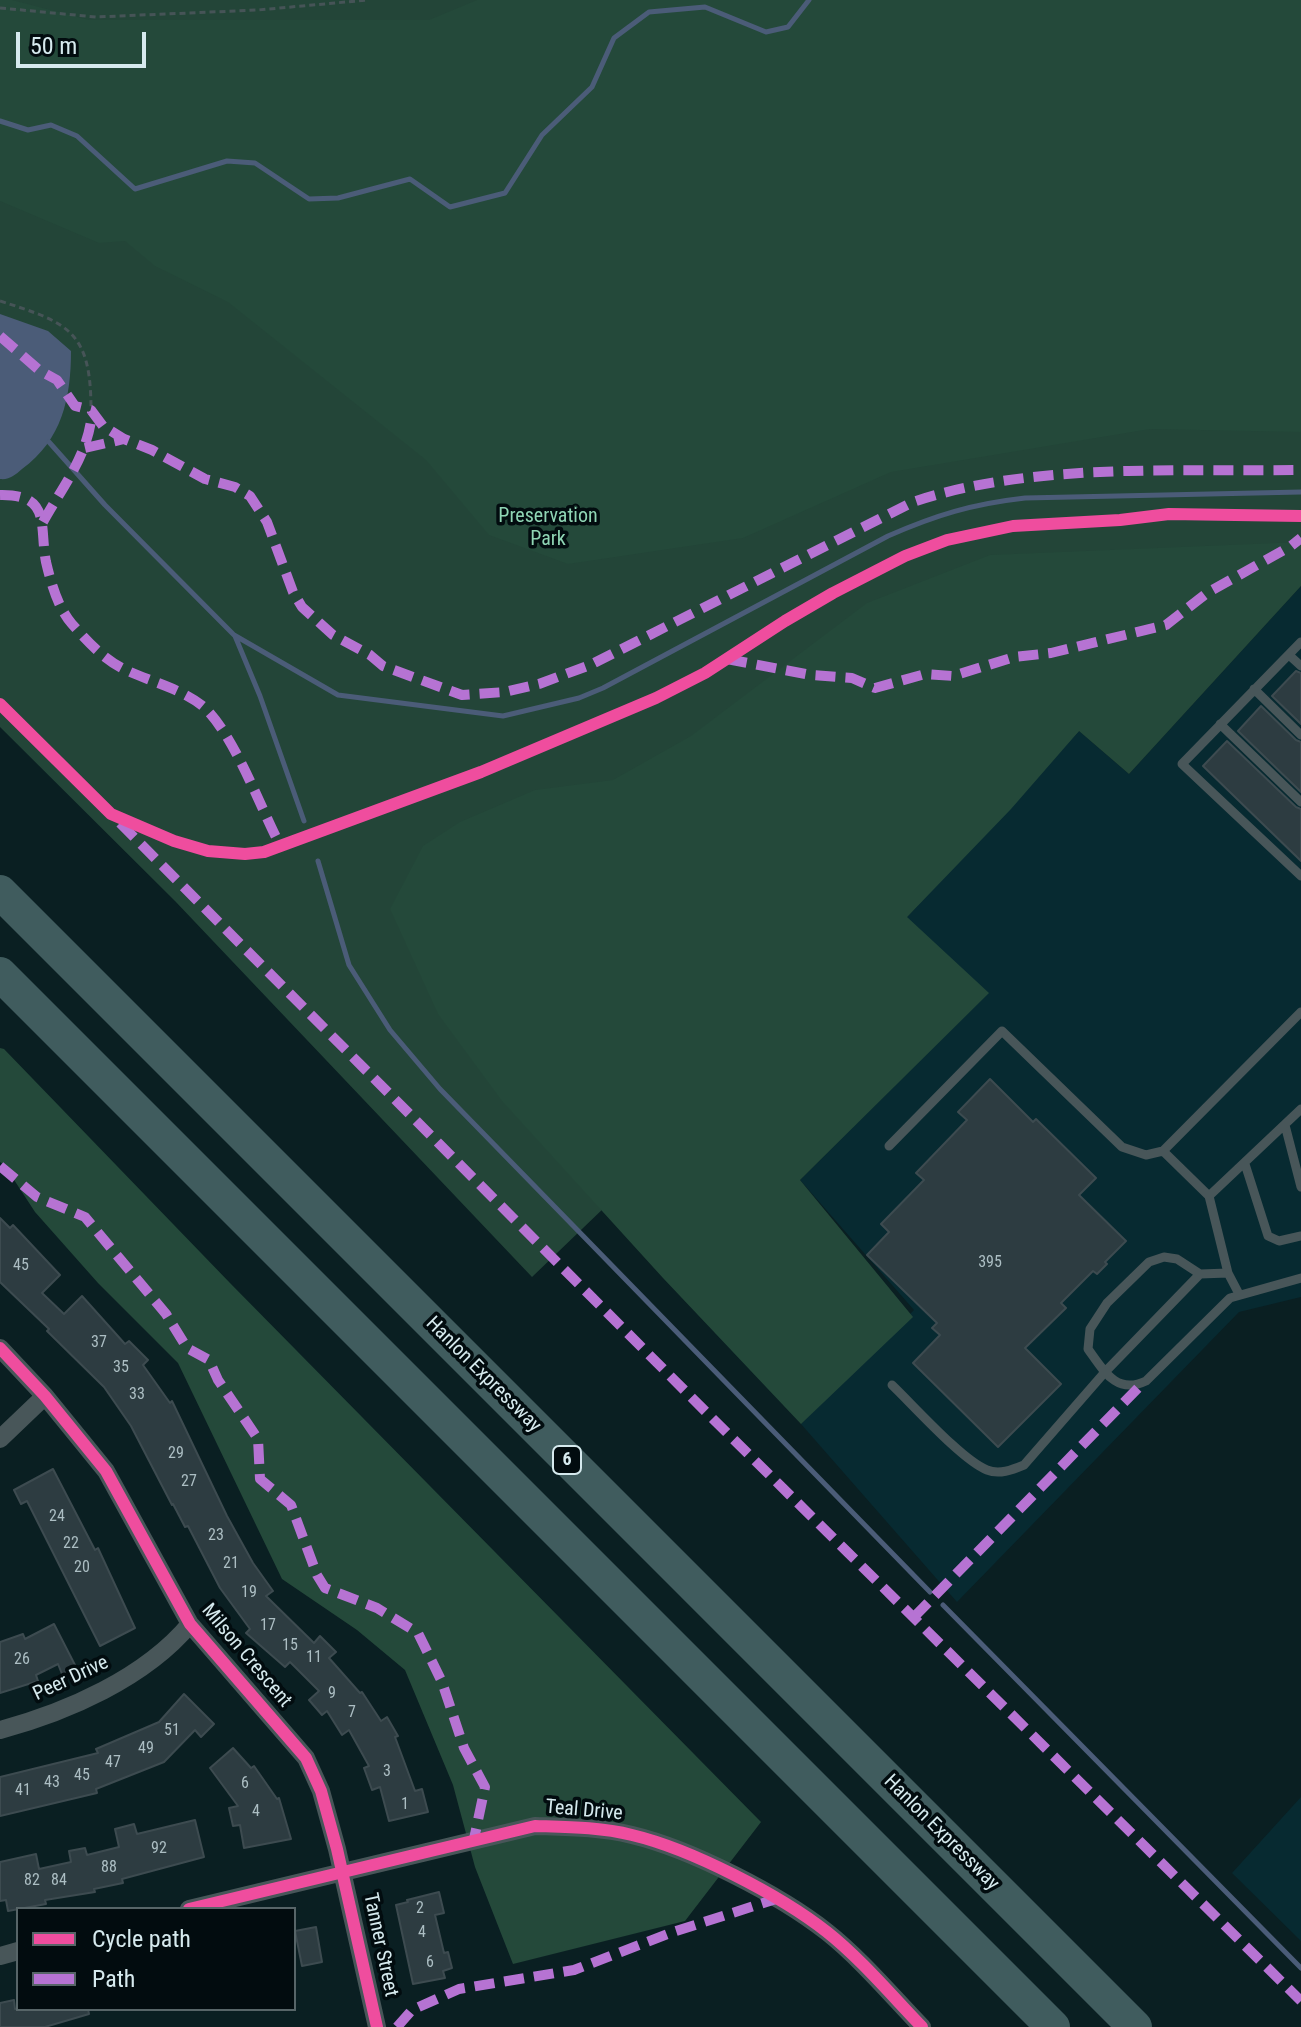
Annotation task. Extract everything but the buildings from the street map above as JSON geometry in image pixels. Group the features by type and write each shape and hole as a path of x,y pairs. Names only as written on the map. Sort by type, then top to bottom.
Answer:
{"highway":[{"name":"Hanlon Expressway","path":"0,892 1135,2027"},
{"path":"0,974 1053,2027"}],"street":[{"name":"Milson Crescent","path":"0,1348 45,1396 106,1471 190,1624 306,1758 321,1791 343,1871"},
{"path":"0,1439 45,1396"},
{"name":"Peer Drive","path":"0,1730 31,1721 109,1688 177,1640 190,1624"},
{"name":"Teal Drive","path":"197,1907 535,1826 586,1827 631,1835 704,1860 799,1912 829,1934 922,2027"},
{"name":"Tanner Street","path":"343,1871 377,2027"}],"lane":[{"path":"1301,642 1182,764 1301,876"},
{"path":"1289,655 1301,666"},
{"path":"1254,689 1301,735"},
{"path":"1220,724 1301,802"},
{"path":"889,1146 1002,1031 1122,1147 1146,1155 1163,1151 1301,1012"},
{"path":"1209,1196 1301,1109"},
{"path":"1285,1125 1301,1187"},
{"path":"1163,1151 1209,1196 1228,1273 1239,1294"},
{"path":"1245,1164 1268,1236 1279,1241 1301,1236"},
{"path":"1228,1273 1200,1274 1177,1259 1164,1257 1149,1262 1107,1303 1090,1329 1088,1349 1105,1372 1125,1386 1133,1387 1146,1381 1222,1305 1239,1294 1301,1278"},
{"path":"892,1385 967,1457 989,1471 1008,1472 1024,1465 1105,1372 1200,1274"}],"path":[{"path":"0,8 96,17 258,10 368,0"},
{"path":"0,301 63,324 74,337 91,379 91,410"}],"shaded area":[{"path":"0,314 48,331 71,351 66,401 55,431 36,458 15,475 4,479 0,479"},
{"path":"1301,586 1301,1297 1239,1312 957,1602 801,1424 914,1310 800,1180 988,993 906,918 1079,731 1129,774"},
{"path":"1301,1797 1301,1941 1232,1873"}],"green space":[{"name":"Preservation Park","path":"0,0 1301,0 1301,548 1079,731 906,918 532,1277 175,901 0,727"},
{"path":"0,0 12,0 89,20 429,20 477,0 1301,0 1301,432 1150,429 891,472 743,538 568,564 489,535 426,460 228,302 155,266 125,241 99,243 0,201"},
{"path":"1301,542 1301,586 1129,774 1079,731 1011,809 907,917 989,993 800,1180 913,1317 801,1424 502,1101 438,1014 390,909 423,846 460,822 535,790 613,780 691,736 867,603 990,555"},
{"path":"0,1048 761,1822 685,1921 513,1964 475,1867 453,1785 405,1670 357,1630 282,1579 178,1363 98,1283 35,1212 0,1162"}],"waterway":[{"path":"0,121 28,130 51,125 77,136 135,189 227,161 255,163 309,199 338,198 410,179 450,207 505,193 542,135 592,87 614,38 649,12 705,7 766,32 788,27 809,0"},
{"path":"49,442 105,505 234,635 338,695 503,716 579,698 603,688 888,536 955,511 1025,498 1301,492"},
{"path":"235,636 260,696 304,821"},
{"path":"318,861 349,965 390,1030 440,1089 930,1592"},
{"path":"943,1605 1301,1968"}],"marked path":[{"path":"0,336 39,370 57,380 75,406 91,410 103,426 205,479 235,487 250,496 267,522 293,592 302,607 333,635 370,655 383,666 462,695 505,692 539,684 590,665 913,502 959,489 1006,480 1105,472 1301,470"},
{"path":"43,522 80,456 92,412"},
{"path":"85,448 124,439"},
{"path":"0,495 17,496 36,506 42,525 46,562 56,595 67,618 84,638 112,662 128,671 188,696 216,721 237,755 281,847"},
{"path":"727,659 811,675 852,678 875,688 925,674 953,676 1014,657 1051,653 1166,625 1207,593 1301,538"},
{"path":"120,823 713,1419 1301,2001"},
{"path":"0,1166 37,1197 85,1217 166,1314 187,1348 209,1360 218,1380 258,1439 260,1479 291,1505 317,1575 325,1588 377,1608 418,1633 442,1682 464,1748 485,1787 474,1839"},
{"path":"914,1617 1143,1383"},
{"path":"397,2027 412,2010 459,1989 574,1970 673,1932 776,1899"}],"cycle path":[{"path":"0,704 111,814 174,841 208,851 264,852 481,772 656,698 705,673 833,593 905,556 947,540 1013,526 1169,514 1301,516"},
{"path":"0,1348 45,1396 106,1471 190,1624 306,1758 321,1791 337,1849 377,2027"},
{"path":"197,1907 535,1826 608,1830 681,1851 785,1903 839,1942 922,2027"}]}
